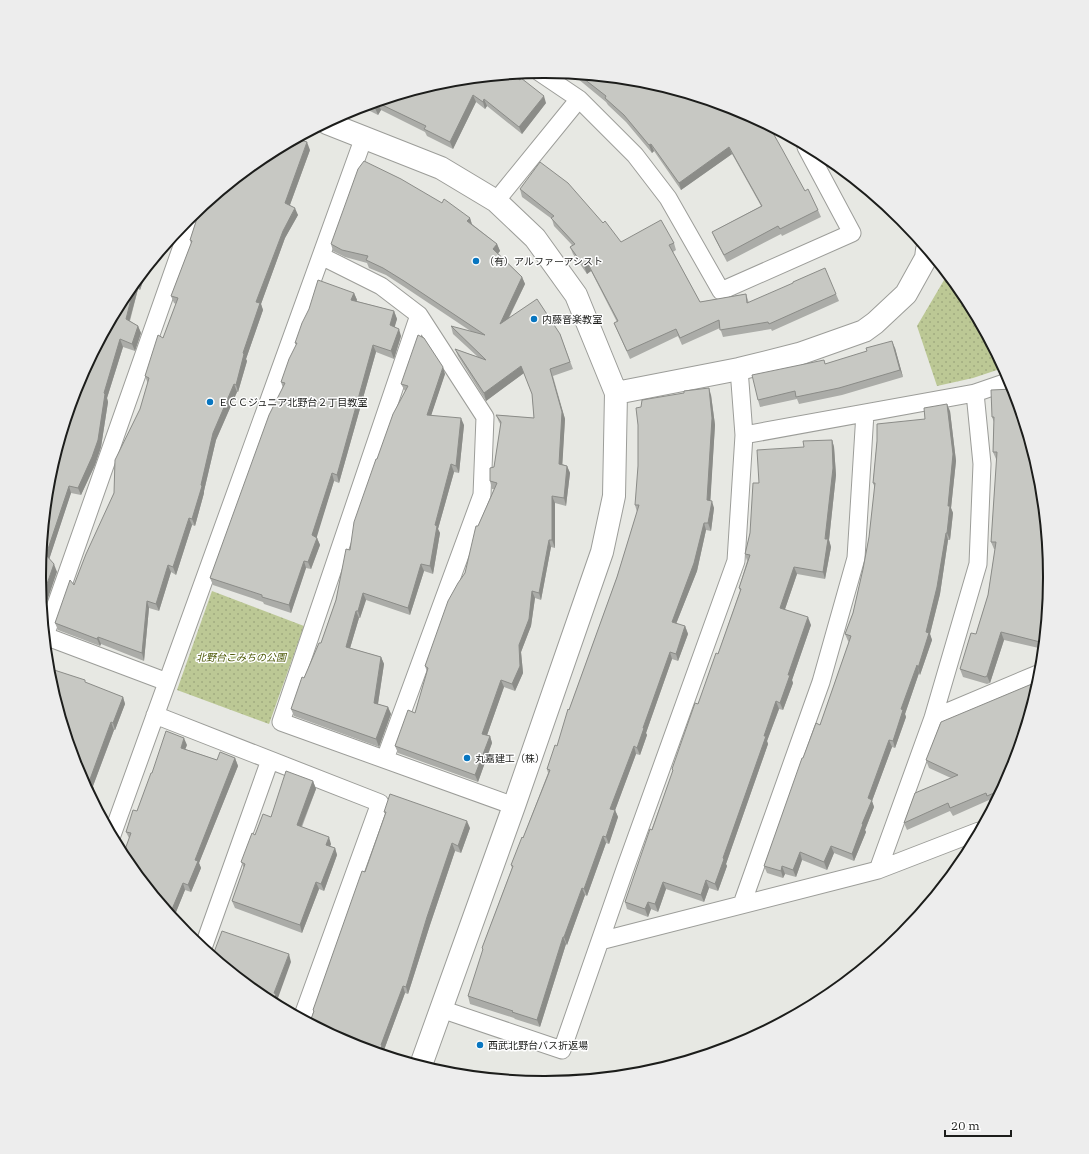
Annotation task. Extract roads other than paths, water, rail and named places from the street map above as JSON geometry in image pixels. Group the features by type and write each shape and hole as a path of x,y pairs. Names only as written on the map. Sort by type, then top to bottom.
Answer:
{"street":[{"path":"547,78 579,99 636,155 668,198 721,291 852,233 812,157"},
{"path":"496,201 579,99"},
{"path":"334,125 364,136 441,168 496,201 535,238 576,295 616,393 614,496 602,552 514,806 423,1061"},
{"path":"114,828 364,136"},
{"path":"49,626 188,229"},
{"path":"321,256 381,286 419,315 485,417 482,495 385,759"},
{"path":"616,393 739,369 799,354 864,331 875,323 906,294 926,257"},
{"path":"419,315 281,722 514,806"},
{"path":"441,1009 562,1050 736,561 744,435 739,369"},
{"path":"744,435 975,392 1004,383"},
{"path":"878,870 933,718 978,564 982,464 975,392"},
{"path":"742,904 821,682 856,558 865,413"},
{"path":"50,638 167,682"},
{"path":"933,718 1032,677"},
{"path":"155,715 380,803 304,1013"},
{"path":"205,942 270,760"},
{"path":"600,941 878,870 971,834"}],"place":[{"name":"（有）アルファーアシスト","path":"476,261"},
{"name":"内藤音楽教室","path":"534,319"},
{"name":"ＥＣＣジュニア北野台２丁目教室","path":"210,402"},
{"name":"丸嘉建工（株）","path":"467,758"},
{"name":"西武北野台バス折返場","path":"480,1045"}],"park label":[{"name":"北野台こみちの公園","path":"241,657"}]}
